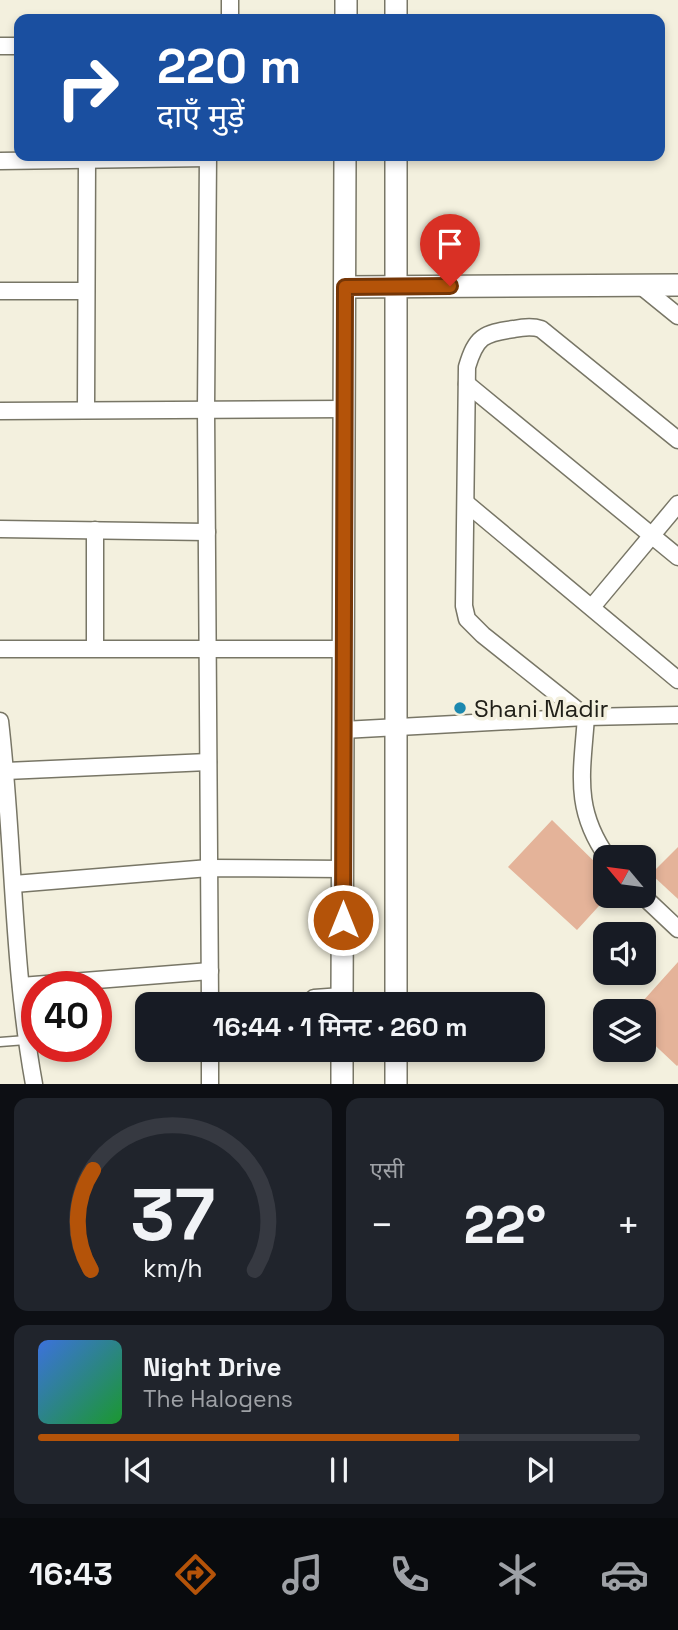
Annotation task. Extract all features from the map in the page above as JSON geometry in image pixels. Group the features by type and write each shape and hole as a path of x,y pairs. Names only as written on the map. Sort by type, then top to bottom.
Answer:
{"street":[{"path":"86,409 87,161"},
{"path":"208,161 206,409 210,992"},
{"path":"342,992 345,161"},
{"path":"396,161 396,992"},
{"path":"345,287 678,285"},
{"path":"641,286 678,316"},
{"path":"0,292 86,291"},
{"path":"586,717 467,620 464,606 467,367 472,349 479,339 490,332 537,327 547,332 678,440"},
{"path":"467,384 678,556"},
{"path":"0,411 345,410"},
{"path":"466,503 678,680"},
{"path":"592,607 678,503"},
{"path":"0,529 207,532"},
{"path":"94,648 95,530"},
{"path":"0,649 344,649"},
{"path":"343,730 586,717 678,715"},
{"path":"586,717 581,784 584,811 599,845"},
{"path":"0,721 6,771 4,826 14,884 21,986"},
{"path":"6,771 208,761"},
{"path":"14,884 209,868 343,869"},
{"path":"656,908 678,929"},
{"path":"112,979 210,971"},
{"path":"30,1062 34,1084"},
{"path":"210,1062 210,1084"},
{"path":"342,1062 342,1084"},
{"path":"396,1062 396,1084"}],"lane":[{"path":"0,1042 21,1040"}],"shaded area":[{"path":"552,820 593,860 593,908 597,908 577,930 508,867"},
{"path":"678,847 678,899 656,879 656,869"},
{"path":"678,962 677,1066 656,1046 656,999 645,999"}],"place":[{"name":"Shani Madir","path":"460,708"}],"route":[{"path":"343,920 345,287 450,286"}]}
